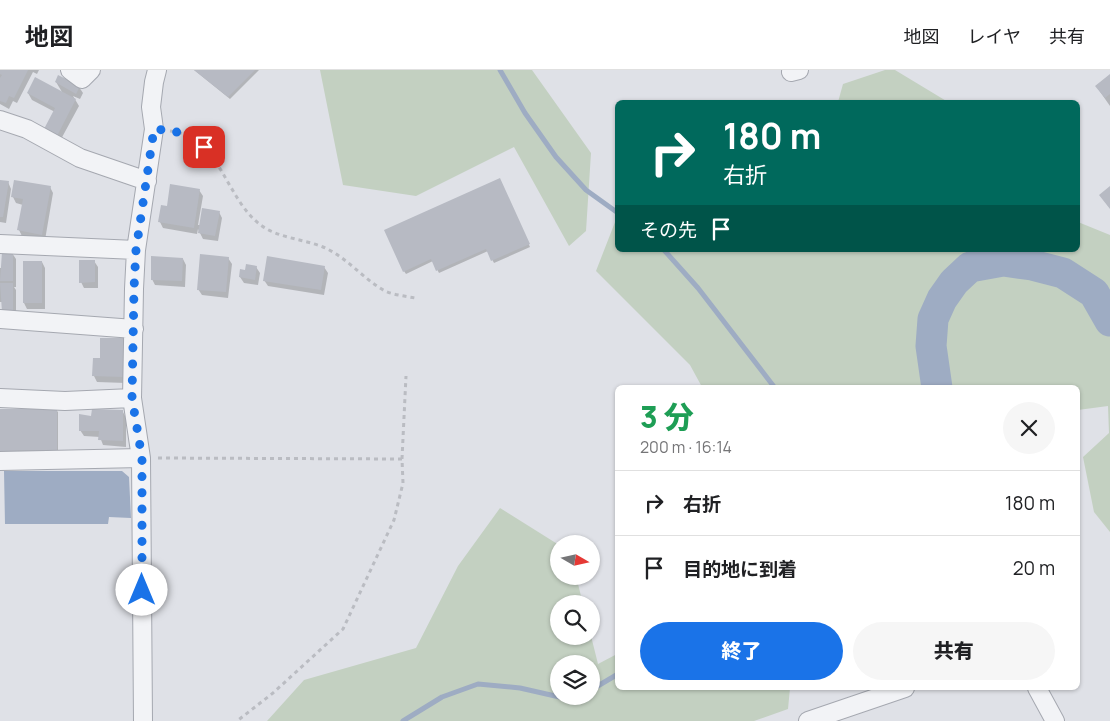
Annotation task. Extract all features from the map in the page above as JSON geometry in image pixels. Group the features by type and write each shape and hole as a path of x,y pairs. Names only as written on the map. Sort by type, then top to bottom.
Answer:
{"street":[{"path":"70,70 82,79 91,70"},
{"path":"143,721 142,458 132,398 136,250 154,129 152,107 157,70"},
{"path":"0,120 26,129 80,158 147,181"},
{"path":"0,244 136,250"},
{"path":"0,319 134,329"},
{"path":"0,398 65,400 132,398"},
{"path":"0,461 142,458"},
{"path":"808,721 899,690"},
{"path":"1038,690 1055,721"}],"path":[{"path":"154,129 181,132 196,140 211,154 248,214 263,227 323,247 341,257 385,291 415,298"},
{"path":"237,721 274,692 343,629 394,520 403,483 402,459 406,376"},
{"path":"142,458 402,459"}],"green space":[{"path":"320,70 532,70 591,153 586,231 569,246 514,147 416,196 343,185"},
{"path":"885,70 895,70 945,100 839,100 843,84"},
{"path":"615,222 615,252 1080,252 1080,223 1110,235 1110,532 1094,512 1083,457 1109,433 1108,406 1080,410 1080,385 701,385 690,365 596,271"},
{"path":"500,508 550,539 550,585 578,585 581,595 550,595 550,645 593,645 596,655 550,655 550,705 600,705 600,663 615,655 615,690 790,690 788,709 754,721 267,721 304,680 416,648 458,566"}],"water":[{"path":"4,471 122,471 129,477 131,518 109,517 108,524 5,524"}],"building":[{"path":"0,70 28,70 14,98 9,96 6,103 0,101 0,78 2,75"},
{"path":"194,70 255,70 228,97"},
{"path":"1110,74 1110,94 1105,98 1095,86"},
{"path":"58,75 80,86 76,94 55,82"},
{"path":"35,77 76,99 57,136 44,129 55,108 27,93"},
{"path":"500,178 530,244 491,261 486,249 436,271 431,259 403,272 384,230"},
{"path":"0,180 9,181 3,217 0,217"},
{"path":"14,180 51,186 42,235 17,230 23,199 11,197"},
{"path":"170,184 200,189 194,228 158,222 161,205 167,206"},
{"path":"1110,186 1110,209 1099,195"},
{"path":"202,208 220,211 215,236 198,233"},
{"path":"2,252 13,252 13,281 0,281"},
{"path":"200,254 229,257 226,292 197,290"},
{"path":"151,256 183,258 182,281 151,280"},
{"path":"267,256 325,266 321,290 263,281"},
{"path":"79,260 95,260 95,282 79,283"},
{"path":"23,261 42,261 42,303 23,303"},
{"path":"246,264 257,266 255,280 239,277 240,269 245,270"},
{"path":"0,283 13,283 13,312 2,312"},
{"path":"100,338 124,338 123,377 92,376 93,358 100,358"},
{"path":"0,409 57,409 57,450 0,451"},
{"path":"92,409 123,410 123,441 98,440 99,431 79,431 79,414 91,416"}],"waterway":[{"path":"500,70 525,113 556,157 586,190 615,211"},
{"path":"666,252 698,288 773,385"},
{"path":"937,385 931,346 933,319 942,299 954,282 970,267 1003,261 1032,265 1063,273 1094,293 1110,321"},
{"path":"600,685 615,676"},
{"path":"403,721 442,697 478,684 520,688 550,695"}],"route":[{"path":"142,590 142,458 132,398 134,289 136,250 154,129 181,132 204,147"}]}
